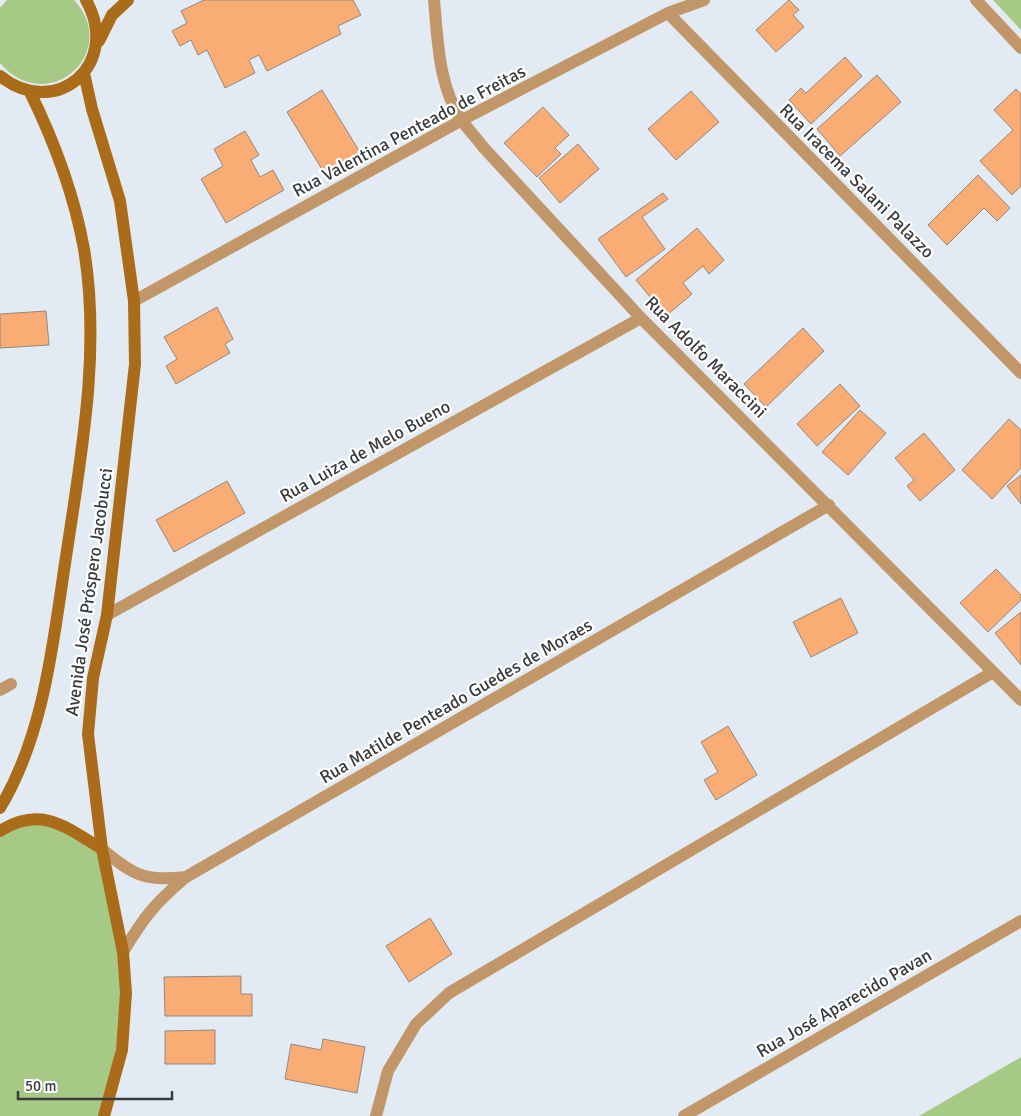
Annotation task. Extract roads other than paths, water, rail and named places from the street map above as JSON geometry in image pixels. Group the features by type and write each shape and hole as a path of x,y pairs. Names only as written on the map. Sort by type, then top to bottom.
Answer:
{"main road":[{"path":"86,0 95,16 98,36 94,55"},
{"path":"0,76 6,86 30,92 50,92 69,85 84,73 94,55 108,21 128,0"},
{"name":"Avenida José Próspero Jacobucci","path":"84,73 92,109 120,201 134,300 135,364 106,615 93,678 88,734 102,849 124,952 126,993 122,1050 104,1116"},
{"name":"Avenida José Próspero Jacobucci","path":"0,808 9,793 31,735 48,675 83,445 90,368 88,297 84,248 62,168 49,132 30,92"},
{"path":"0,832 11,824 39,818 63,825 102,849"}],"street":[{"name":"Rua Adolfo Maraccini","path":"434,0 441,71 451,100 462,120 484,148 641,318 1021,700"},
{"name":"Rua Valentina Penteado de Freitas","path":"134,300 462,120 668,13 704,0"},
{"path":"976,0 1021,48"},
{"name":"Rua Iracema Salani Palazzo","path":"668,13 1021,372"},
{"name":"Rua Luiza de Melo Bueno","path":"106,615 641,318"},
{"name":"Rua Matilde Penteado Guedes de Moraes","path":"124,952 143,918 160,899 186,877 829,505"},
{"path":"376,1116 388,1071 416,1024 449,993 993,672"},
{"path":"102,849 121,865 140,876 162,880 186,877"},
{"name":"Rua José Aparecido Pavan","path":"684,1116 1021,921"}]}
